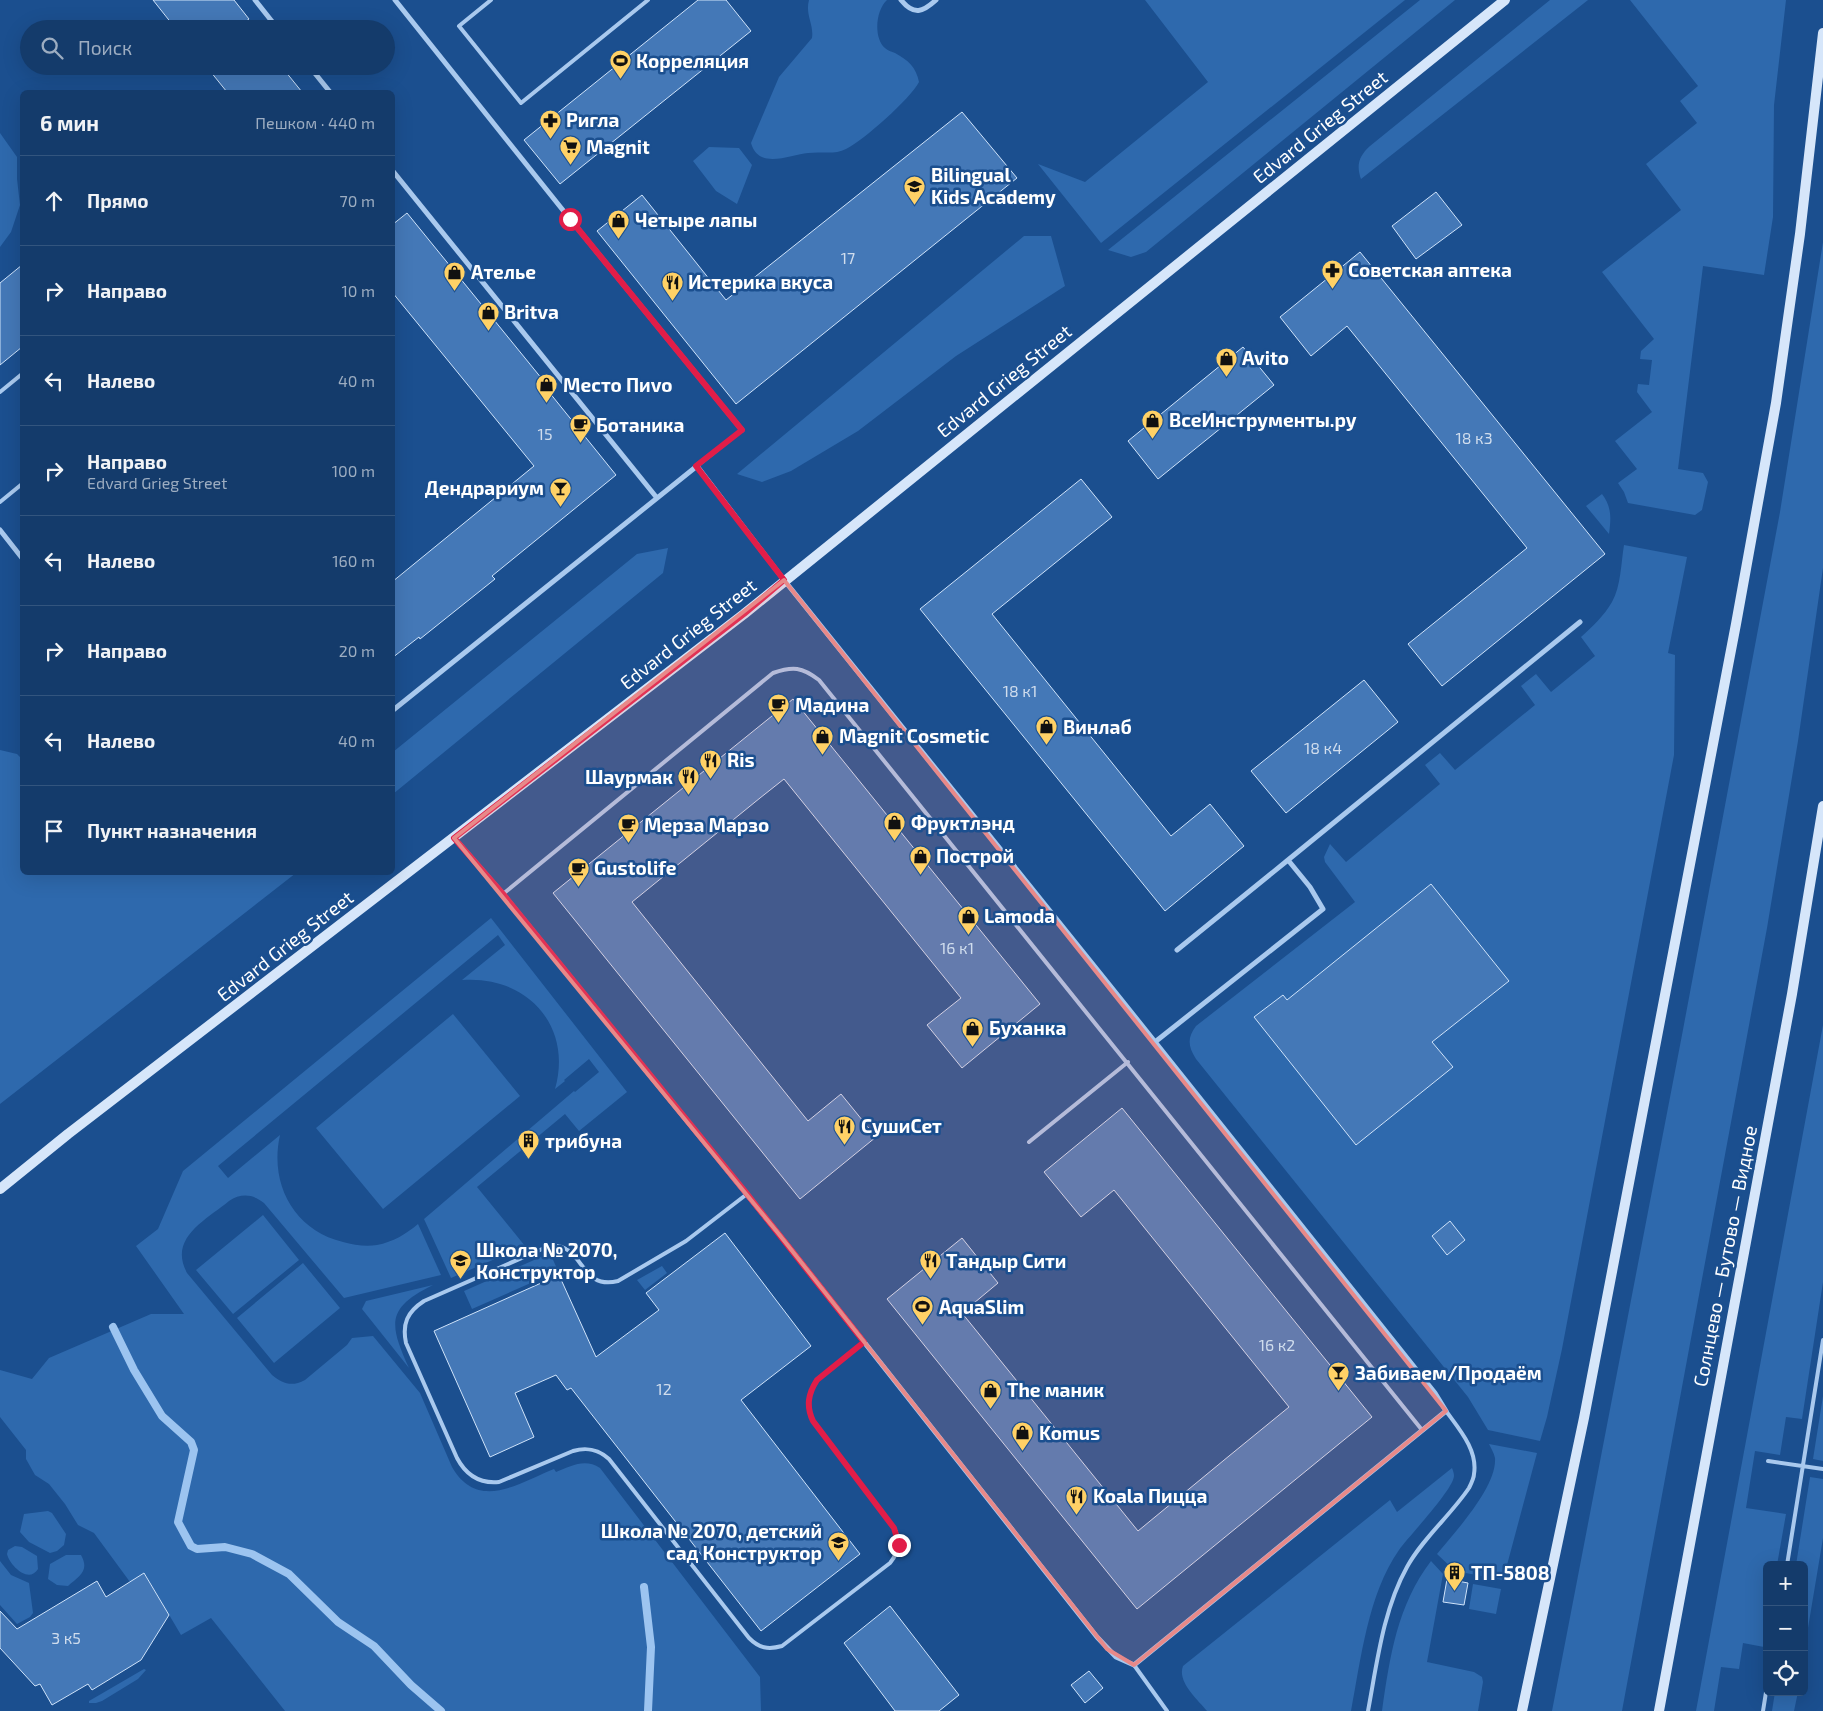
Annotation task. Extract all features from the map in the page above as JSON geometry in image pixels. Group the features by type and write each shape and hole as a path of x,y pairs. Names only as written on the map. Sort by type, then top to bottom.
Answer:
{"main road":[{"name":"Edvard Grieg Street","path":"0,1189 68,1134 744,614 1506,0"},
{"path":"1522,1711 1584,1418 1736,624 1776,403 1800,234 1823,33"},
{"name":"Солнцево — Бутово — Видное","path":"1659,1711 1792,994 1823,806"}],"street":[{"path":"255,0 271,20"},
{"path":"394,0 742,430"},
{"path":"901,0 914,11 927,8 936,0"},
{"path":"316,75 328,90"},
{"path":"395,174 657,498"},
{"path":"395,709 696,466 784,580 1156,1042 1435,1393 1446,1411 1134,1665 1116,1657 1107,1649 747,1194 591,1005 503,894 454,838"},
{"path":"0,530 20,555"},
{"path":"1177,950 1580,622"},
{"path":"1156,1042 1323,909 1310,887 1288,860"}],"lane":[{"path":"491,0 459,26 521,103 648,0"},
{"path":"0,392 20,376"},
{"path":"696,466 742,430"},
{"path":"0,502 20,486"},
{"path":"503,894 773,673 791,668 802,670 819,680 1422,1430"},
{"path":"1029,1142 1128,1062"},
{"path":"747,1194 686,1241 618,1281 605,1282 595,1280 571,1252 565,1247 557,1245 549,1246 445,1291 416,1306 405,1322 406,1343 457,1458 466,1472 480,1481 499,1482 578,1450 592,1449 602,1452 749,1638 760,1647 768,1649 782,1646 890,1563 899,1545 894,1528 813,1421 808,1405 812,1388 817,1380 864,1342"},
{"path":"1788,1561 1823,1340"},
{"path":"1368,1711 1386,1621 1397,1587 1408,1565 1469,1488 1474,1474 1474,1459 1468,1444 1446,1411"},
{"path":"1768,1461 1823,1469"},
{"path":"1134,1665 1167,1711"},
{"path":"1763,1711 1765,1696"}],"highlighted area":[{"path":"784,580 1446,1411 1134,1665 1107,1649 778,1233 454,838"}],"shaded area":[{"path":"809,0 887,0 880,10 877,24 881,43 888,50 908,61 916,72 919,82 886,119 846,149 837,152 813,152 785,158 768,159 761,157 755,152 751,143 779,77 812,38 808,10"},
{"path":"1145,0 1405,0 1101,243 1038,164 1085,182 1208,82"},
{"path":"1420,0 1455,0 1146,252 1131,257 1108,250"},
{"path":"1550,0 1588,0 1361,179 1360,161 1363,153 1370,146"},
{"path":"1630,0 1786,0 1774,105 1773,217 1764,275 1703,266 1678,469 1703,473 1708,482 1702,510 1695,515 1628,503 1618,483 1637,469 1615,441 1652,412 1637,392 1638,384 1649,385 1652,360 1640,359 1641,351 1654,339 1602,272 1681,210 1646,164 1697,123 1680,101 1698,86"},
{"path":"0,133 17,157 20,205 11,232 0,247"},
{"path":"709,147 739,148 752,165 737,204 716,191 693,161"},
{"path":"1024,236 1051,236 1065,286 956,356 858,431 791,471 762,482 737,474"},
{"path":"1823,242 1823,568 1798,741 1767,928 1622,1711 1552,1711 1780,512"},
{"path":"1602,494 1608,504 1610,513 1609,534 1586,506"},
{"path":"1624,545 1687,557 1668,653 1675,655 1674,755 1562,1349 1540,1441 1488,1430 1468,1397 1196,1059 1191,1050 1190,1038 1196,1026 1355,902 1325,862 1324,857 1330,844 1346,862 1440,784 1425,765 1440,753 1455,770 1535,705 1521,686 1536,674 1551,692 1595,656 1581,637 1602,617 1615,596 1619,582"},
{"path":"668,548 663,573 395,792 395,750 637,554"},
{"path":"0,750 17,754 20,757 20,875 293,875 0,1104"},
{"path":"491,918 627,1092 579,1131 565,1114 477,1187 525,1246 451,1278 424,1219 574,1091 599,1072 589,1059 555,1089 559,1066 557,1045 551,1026 540,1009 525,996 506,986 485,981 462,980 505,945 498,935 218,1166 228,1178 280,1135 278,1171 282,1187 289,1202 299,1216 311,1227 326,1236 343,1242 369,1246 394,1240 418,1224 441,1275 344,1298 264,1203 251,1196 242,1196 229,1201 192,1231 182,1250 182,1261 187,1273 272,1375 280,1381 292,1384 305,1380 347,1345 352,1338 373,1336 420,1393 452,1467 462,1481 474,1488 486,1491 500,1490 554,1469 556,1472 583,1463 600,1468 760,1677 761,1711 285,1711 211,1618 181,1635 145,1574 130,1582 94,1533 78,1525 65,1504 49,1484 35,1475 26,1459 26,1450 0,1417 0,1370 32,1379 49,1358 151,1314 184,1314 136,1246 158,1229 183,1171"},
{"path":"453,1014 520,1096 383,1209 316,1128"},
{"path":"1823,1025 1823,1282 1802,1419 1786,1417 1780,1455 1755,1451 1746,1508 1786,1514 1778,1561 1763,1561 1763,1647 1743,1643 1739,1669 1721,1667 1714,1711 1696,1711"},
{"path":"263,1215 299,1260 233,1314 196,1270"},
{"path":"550,1253 558,1271 472,1309 464,1291"},
{"path":"303,1263 340,1308 274,1363 237,1318"},
{"path":"662,1266 667,1273 645,1290 637,1280"},
{"path":"433,1285 407,1301 399,1310 396,1319 395,1328 398,1340 409,1368 362,1309 366,1301"},
{"path":"1823,1396 1823,1461 1813,1459"},
{"path":"1489,1444 1537,1453 1503,1580 1455,1571 1437,1554 1474,1509 1489,1482 1494,1470 1495,1458"},
{"path":"1452,1468 1454,1476 1452,1483 1399,1550 1388,1567 1380,1586 1362,1649 1351,1711 1207,1711 1185,1684 1182,1672 1183,1666 1390,1500 1397,1512"},
{"path":"1810,1477 1823,1479 1823,1538 1808,1628 1808,1561 1797,1561"},
{"path":"48,1511 52,1513 66,1534 64,1545 57,1551 50,1553 29,1542 20,1532 24,1514"},
{"path":"15,1546 22,1547 37,1556 38,1569 34,1573 30,1575 20,1572 12,1564 7,1554 8,1550"},
{"path":"66,1555 81,1555 84,1569 68,1586 57,1585 48,1579 50,1564"},
{"path":"0,1561 11,1575 29,1583 33,1613 30,1617 17,1624 0,1605"},
{"path":"1431,1561 1443,1574 1427,1662 1474,1672 1482,1677 1483,1682 1478,1711 1382,1711 1388,1671 1397,1632 1410,1596 1419,1578"},
{"path":"1473,1584 1501,1589 1496,1614 1469,1609"},
{"path":"144,1669 146,1670 138,1679 102,1701 89,1703 89,1701"},
{"path":"1774,1696 1797,1696 1794,1711 1772,1711"}],"building":[{"path":"153,0 234,0 249,19 248,20 169,20"},
{"path":"698,0 726,0 751,31 560,184 524,140"},
{"path":"213,75 288,75 300,90 225,90"},
{"path":"962,112 1017,178 736,404 597,231 642,195 726,300"},
{"path":"1436,192 1462,225 1416,259 1392,226"},
{"path":"407,213 551,390 549,392 616,475 492,576 495,579 420,639 419,637 395,656 395,580 534,466 395,296 395,223"},
{"path":"1360,252 1605,554 1442,686 1408,644 1527,548 1347,326 1311,356 1280,317"},
{"path":"20,267 20,349 0,365 0,283"},
{"path":"1243,347 1274,385 1158,479 1128,441"},
{"path":"1081,479 1112,517 992,614 1171,836 1210,804 1244,846 1165,911 920,609"},
{"path":"1364,680 1398,722 1286,813 1251,771"},
{"path":"793,699 1040,1004 962,1068 927,1025 961,998 784,779 632,902 808,1121 841,1094 876,1137 800,1199 553,893"},
{"path":"1431,884 1509,981 1432,1042 1453,1067 1356,1145 1254,1017 1283,995 1287,1000"},
{"path":"1122,1108 1372,1417 1137,1609 887,1299 962,1238 998,1283 962,1313 1138,1531 1289,1407 1114,1190 1081,1217 1044,1172"},
{"path":"1450,1221 1465,1240 1447,1255 1432,1236"},
{"path":"725,1233 811,1346 741,1400 860,1554 761,1631 571,1388 567,1390 556,1375 515,1393 534,1437 490,1457 434,1331 559,1275 596,1357 659,1310 646,1293"},
{"path":"144,1573 169,1615 141,1660 92,1690 88,1684 52,1705 40,1684 35,1686 0,1648 0,1611 17,1629 97,1581 106,1597"},
{"name":"ТП-5808","path":"1447,1579 1468,1583 1464,1605 1443,1602"},
{"path":"890,1606 959,1695 939,1711 895,1711 844,1643"},
{"path":"1089,1671 1103,1688 1085,1703 1071,1685"}],"waterway":[{"path":"113,1327 134,1370 162,1416 191,1442 194,1450 178,1522 191,1546 197,1549 225,1547 252,1554 289,1574 338,1622 374,1646 411,1685 441,1711"},
{"path":"644,1587 651,1647 648,1711"}],"place":[{"name":"Корреляция","path":"620,80"},
{"name":"Ригла","path":"550,139"},
{"name":"Magnit","path":"570,166"},
{"name":"Bilingual Kids Academy","path":"915,205"},
{"name":"Четыре лапы","path":"619,239"},
{"name":"Советская аптека","path":"1332,289"},
{"name":"Ателье","path":"455,291"},
{"name":"Истерика вкуса","path":"672,301"},
{"name":"Britva","path":"488,331"},
{"name":"Avito","path":"1226,377"},
{"name":"Место Пиvo","path":"547,404"},
{"name":"ВсеИнструменты.ру","path":"1153,439"},
{"name":"Ботаника","path":"580,444"},
{"name":"Дендрариум","path":"560,507"},
{"name":"Мадина","path":"779,724"},
{"name":"Винлаб","path":"1047,746"},
{"name":"Magnit Cosmetic","path":"823,755"},
{"name":"Ris","path":"711,779"},
{"name":"Шаурмак","path":"689,796"},
{"name":"Фруктлэнд","path":"895,842"},
{"name":"Мерза Марзо","path":"628,844"},
{"name":"Построй","path":"920,875"},
{"name":"Gustolife","path":"578,887"},
{"name":"Lamoda","path":"968,935"},
{"name":"Буханка","path":"973,1047"},
{"name":"СушиСет","path":"845,1145"},
{"name":"трибуна","path":"529,1160"},
{"name":"Школа № 2070, Конструктор","path":"460,1280"},
{"name":"Тандыр Сити","path":"930,1280"},
{"name":"AquaSlim","path":"923,1326"},
{"name":"Забиваем/Продаём","path":"1339,1392"},
{"name":"The маник","path":"991,1409"},
{"name":"Komus","path":"1023,1452"},
{"name":"Koala Пицца","path":"1077,1515"},
{"name":"Школа № 2070, детский сад Конструктор","path":"838,1561"},
{"name":"ТП-5808","path":"1455,1592"}],"route":[{"path":"570,219 742,430 696,466 784,580 744,614 454,838 503,894 747,1194 864,1342 817,1380 812,1388 808,1405 813,1421 894,1528 899,1545"}]}
